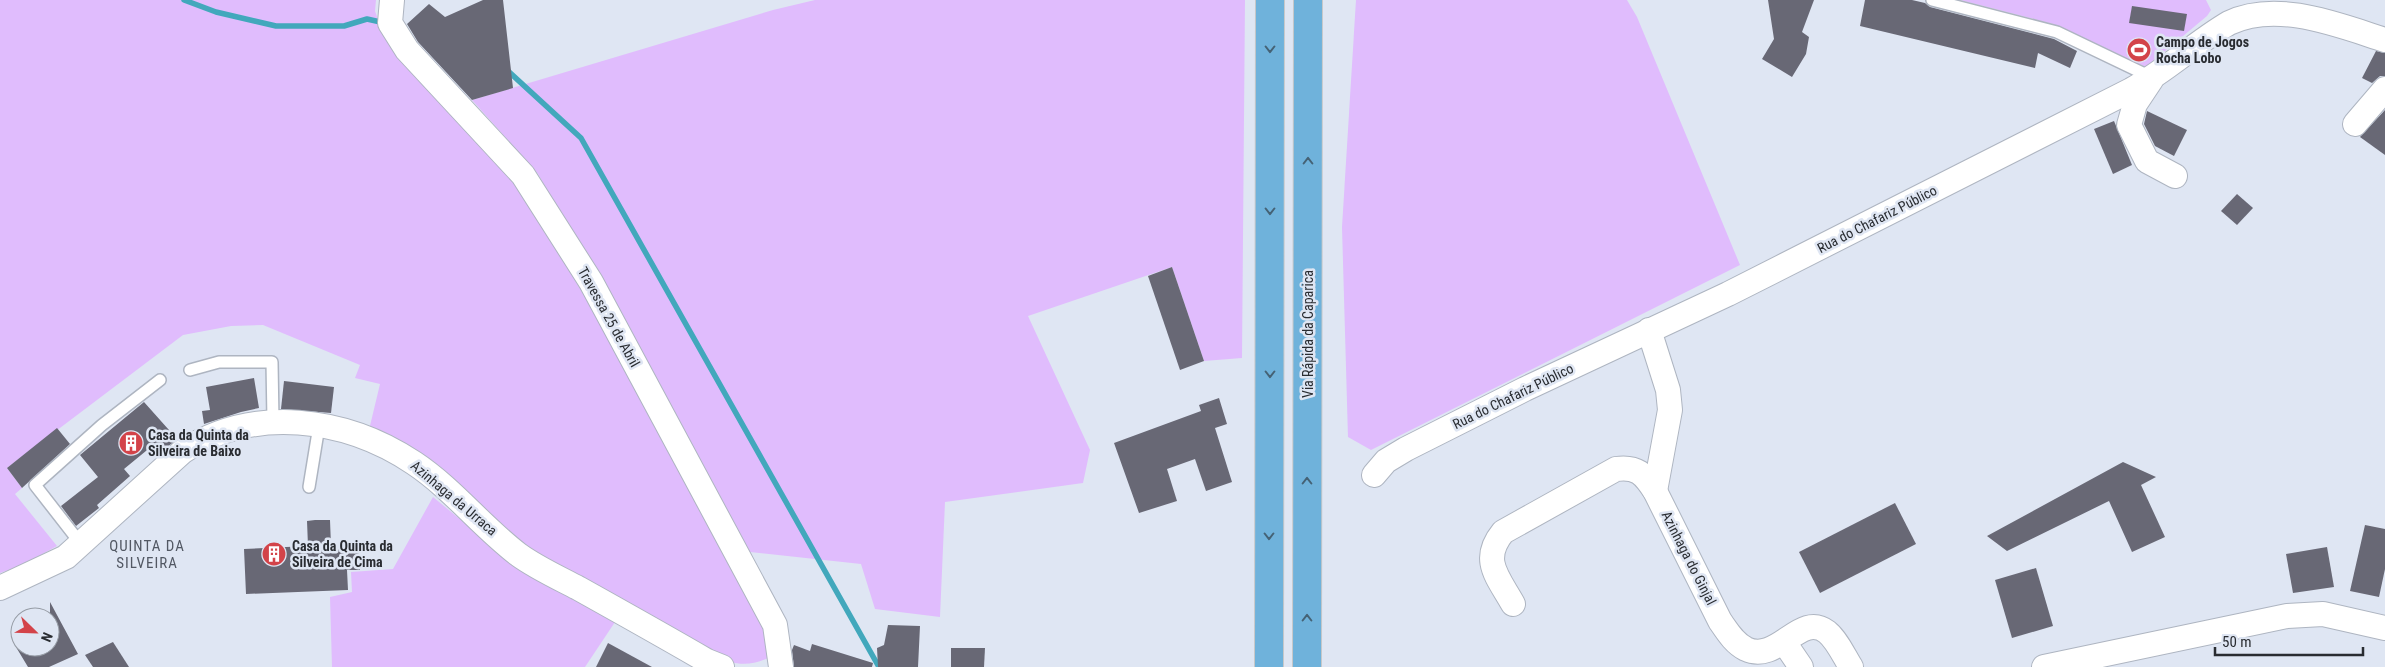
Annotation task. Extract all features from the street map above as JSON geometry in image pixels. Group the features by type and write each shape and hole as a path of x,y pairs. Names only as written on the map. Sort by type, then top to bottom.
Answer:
{"highway":[{"path":"1269,667 1270,0"},
{"name":"Via Rápida da Caparica","path":"1307,667 1308,0"}],"street":[{"name":"Travessa 25 de Abril","path":"392,0 390,23 407,50 523,175 591,282 776,625 781,667"},
{"name":"Rua do Chafariz Público","path":"1374,475 1386,460 1406,449 1649,330 1736,290 2152,78 2230,22 2263,12 2286,12 2317,18 2385,40"},
{"path":"2152,78 2135,104 2129,125 2147,161 2175,176"},
{"path":"2355,124 2385,89"},
{"path":"1649,330 1668,390 1670,410 1655,491"},
{"name":"Azinhaga da Urraca","path":"0,588 66,557 182,452 203,438 224,431 273,422 319,426 339,429 368,438 407,458 449,491 520,556 722,667"},
{"name":"Azinhaga do Ginjal","path":"1513,604 1493,567 1491,553 1494,543 1503,532 1616,469 1635,469 1644,474 1655,491 1720,620 1734,640 1747,649 1762,651 1774,648 1806,627 1817,626 1828,632 1851,667"},
{"path":"2044,667 2287,616 2323,614 2385,628"},
{"path":"1784,642 1801,667"}],"lane":[{"path":"1932,0 2057,32 2152,78"},
{"path":"190,370 219,362 272,362 273,422"},
{"path":"81,544 35,485 102,425 160,380"},
{"path":"308,487 319,426"}],"shaded area":[{"path":"0,0 376,0 375,11 382,31 526,193 766,618 770,657 749,664 743,664 714,657 545,562 369,430 380,384 355,378 360,365 263,325 231,326 183,335 7,468 22,488 15,494 57,546 20,566 0,573"},
{"path":"815,0 1245,0 1242,358 1204,361 1172,267 1028,316 1090,450 1083,483 945,502 940,617 875,609 861,564 750,552 538,174 472,100 773,10"},
{"path":"1356,0 1627,0 1637,17 1740,265 1371,450 1348,437 1342,227"},
{"name":"Campo de Jogos Rocha Lobo","path":"1960,0 2206,0 2211,10 2207,16 2146,67 2053,24"},
{"path":"433,497 528,575 615,622 585,667 332,667 330,597 352,592 351,572 393,569"}],"building":[{"path":"483,0 503,0 513,88 472,100 418,42 407,24 429,4 445,17"},
{"path":"1768,0 1814,0 1802,32 1809,37 1806,54 1792,77 1762,59 1774,39"},
{"path":"1865,0 1912,0 1925,3 1930,7 2054,39 2077,51 2070,68 2038,53 2035,68 1860,26"},
{"path":"2132,6 2187,14 2184,31 2129,23"},
{"path":"2376,51 2385,53 2385,76 2380,76 2372,83 2362,78"},
{"path":"2385,110 2385,155 2360,137"},
{"path":"2147,111 2187,130 2174,156 2155,146 2144,124"},
{"path":"2114,121 2132,165 2113,174 2094,129"},
{"path":"2237,194 2253,208 2237,225 2221,211"},
{"path":"1172,267 1204,361 1180,370 1148,276"},
{"path":"254,378 259,408 204,424 202,411 210,410 206,387"},
{"path":"284,381 334,387 331,413 281,409"},
{"path":"1219,398 1227,424 1215,428 1232,482 1206,491 1195,459 1167,469 1177,501 1139,513 1114,443 1201,411 1199,405"},
{"name":"Casa da Quinta da Silveira de Baixo","path":"144,402 177,439 159,454 152,446 124,469 130,476 97,505 99,508 76,526 61,506 98,477 80,455"},
{"path":"57,428 70,444 22,488 7,468"},
{"path":"2123,462 2156,477 2141,485 2165,537 2132,552 2109,501 2007,551 1987,536"},
{"path":"1895,503 1916,544 1820,593 1799,552"},
{"name":"Casa da Quinta da Silveira de Cima","path":"330,520 331,546 358,545 360,570 347,570 348,590 246,594 244,549 308,546 307,521"},
{"path":"2365,525 2385,529 2385,569 2379,597 2350,591"},
{"path":"2327,547 2334,587 2293,593 2286,554"},
{"path":"2036,568 2053,626 2012,638 1995,580"},
{"path":"60,621 78,654 49,667 28,667 22,657 60,657"},
{"path":"888,625 920,626 918,667 878,667 877,648 884,645"},
{"path":"113,642 129,667 93,667 85,655"},
{"path":"608,643 652,667 596,667"},
{"path":"812,644 873,663 872,667 794,667 792,650 794,645 810,651"},
{"path":"951,648 985,648 984,667 951,667"}],"waterway":[{"path":"184,0 216,12 276,26 344,26 367,19 385,23"},
{"path":"507,70 581,138 879,667"}],"place":[{"name":"Campo de Jogos Rocha Lobo","path":"2139,50"},
{"name":"Casa da Quinta da Silveira de Baixo","path":"131,443"},
{"name":"Casa da Quinta da Silveira de Cima","path":"274,554"}],"district":[{"name":"QUINTA DA SILVEIRA","path":"147,554"}]}
